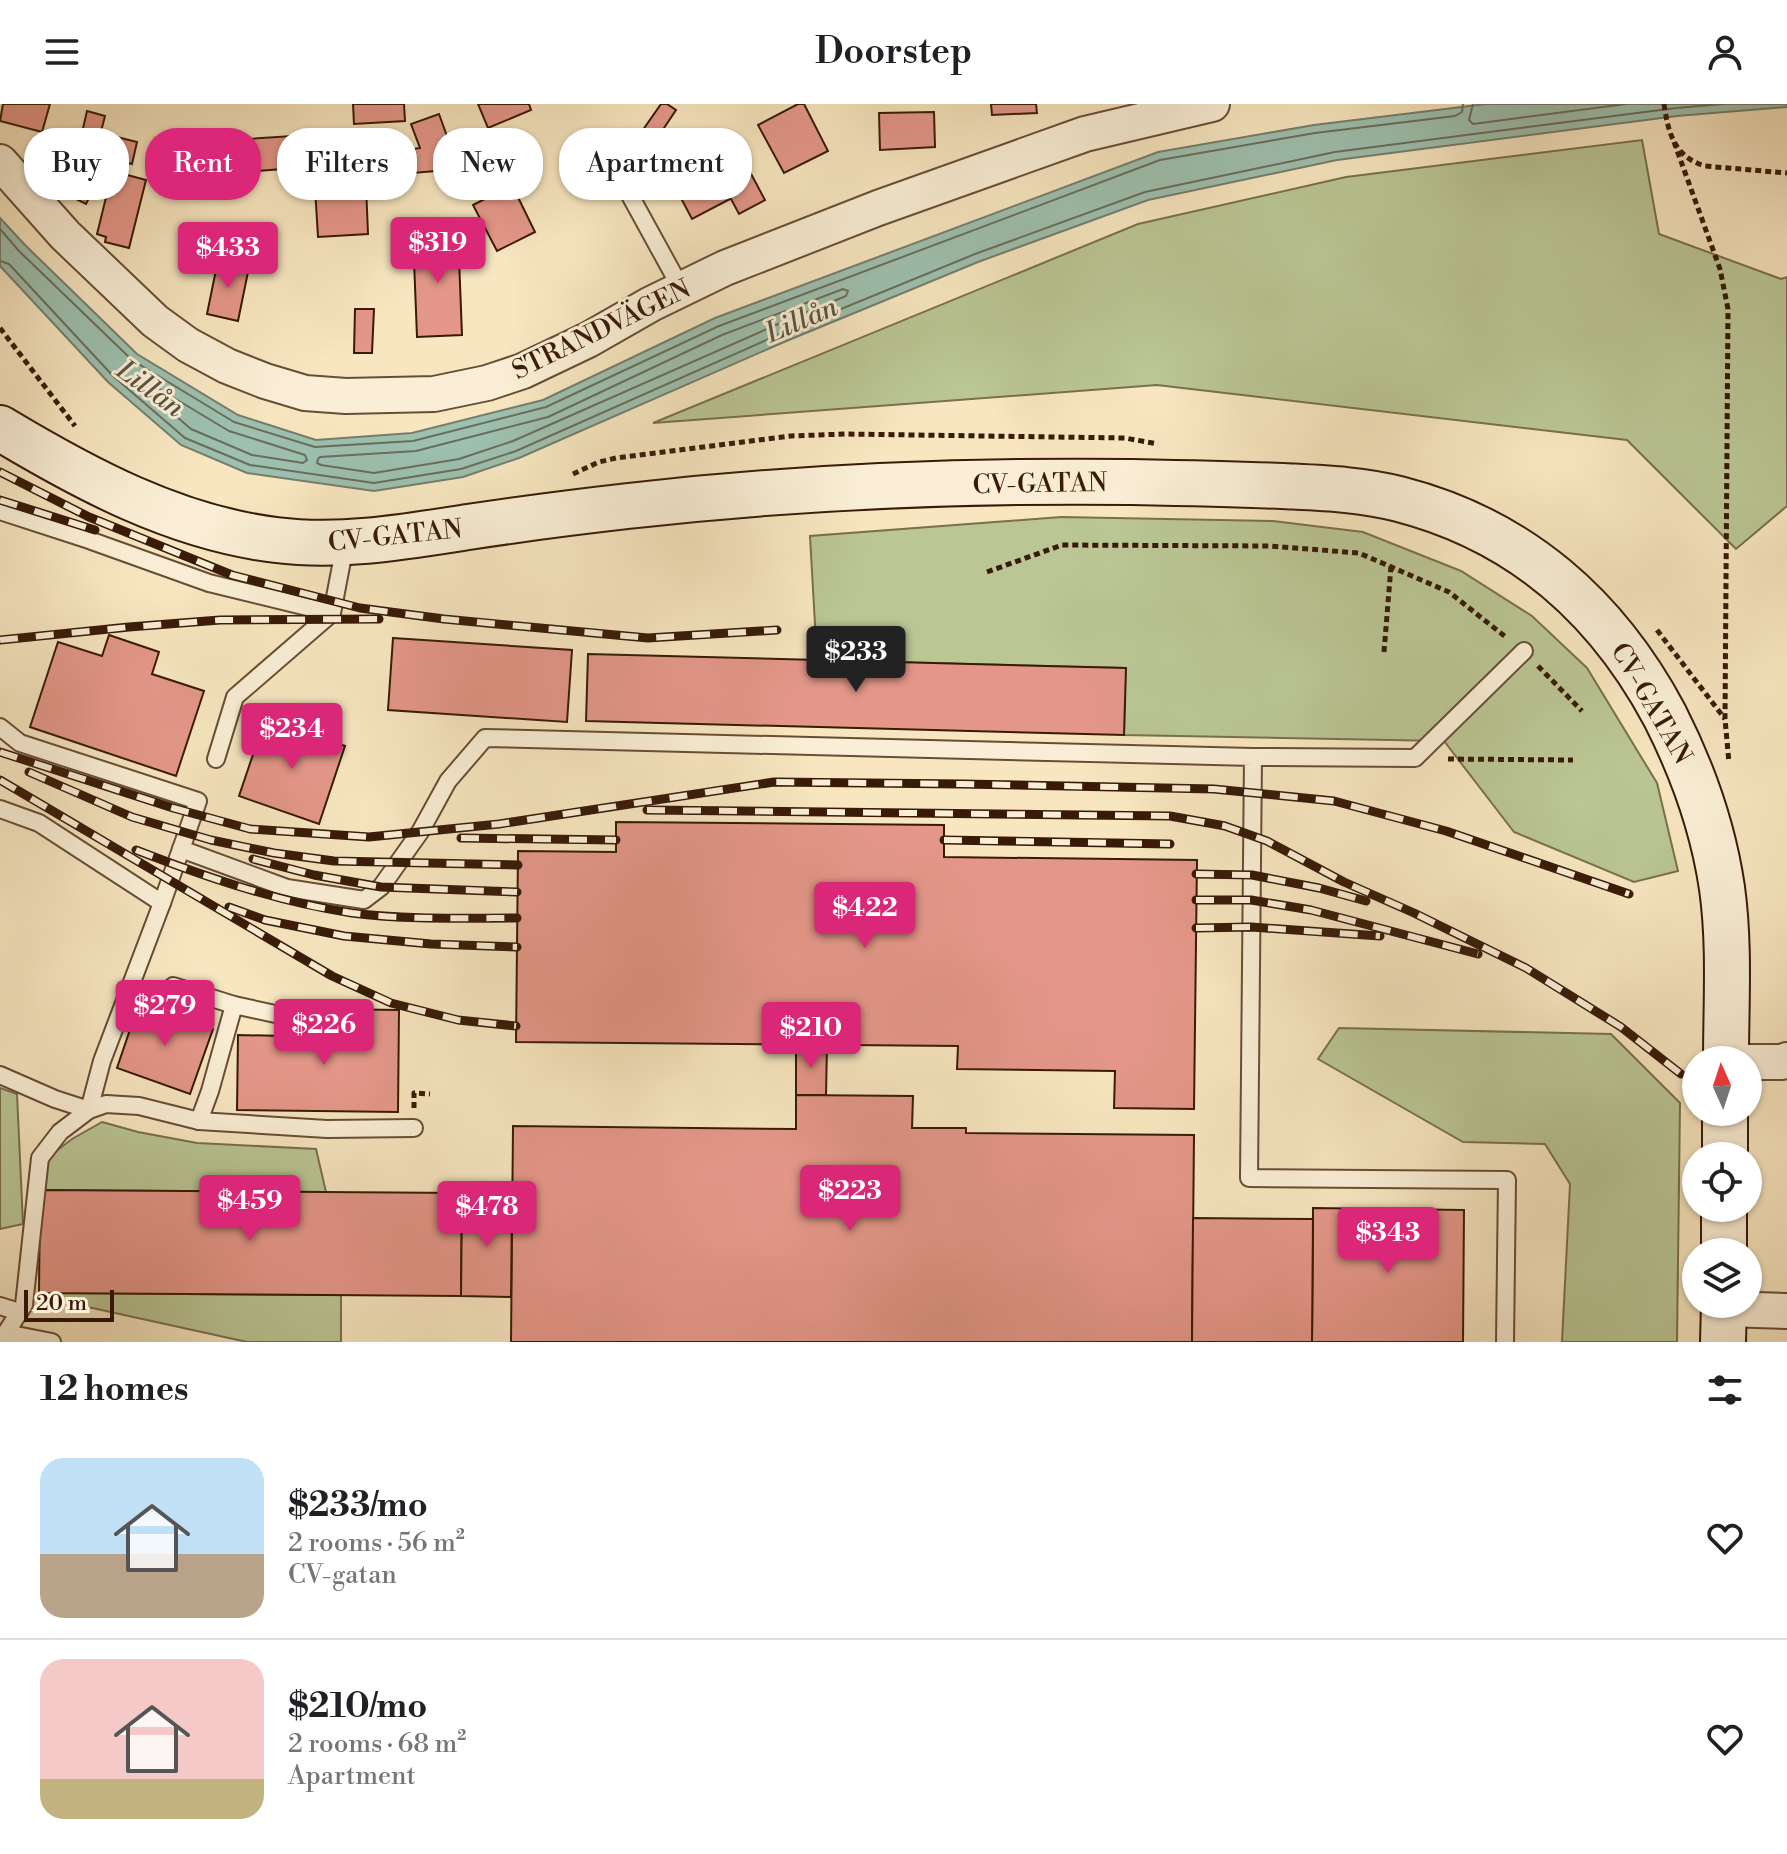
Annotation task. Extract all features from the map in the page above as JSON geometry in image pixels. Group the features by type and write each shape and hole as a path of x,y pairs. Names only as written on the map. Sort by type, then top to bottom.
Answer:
{"street":[{"name":"STRANDVÄGEN","path":"0,162 65,235 155,321 188,345 227,366 305,393 358,397 434,394 487,383 523,371 725,268 893,203 1160,110 1212,104"},
{"name":"CV-GATAN","path":"0,428 74,470 186,520 280,541 346,543 386,540 632,506 852,488 969,483 1087,481 1346,489 1439,511 1509,545 1541,566 1598,618 1637,667 1678,742 1706,812 1722,890 1726,922 1726,1046"},
{"path":"1762,1062 1787,1060"},
{"path":"1762,1314 1787,1311"}],"lane":[{"path":"633,200 682,290"},
{"path":"0,511 209,583 332,613"},
{"path":"216,759 235,697 332,613 346,543"},
{"path":"181,849 287,888 364,900 381,887 420,832 448,781 485,738 1253,757 1415,758 1524,651"},
{"path":"0,727 20,743 198,801 102,1061 89,1110"},
{"path":"1253,757 1249,1178 1507,1180 1505,1342"},
{"path":"0,809 39,823 162,903"},
{"path":"173,986 234,1005 298,1019"},
{"path":"199,1121 234,1005"},
{"path":"0,1075 89,1110"},
{"path":"52,1342 3,1338 24,1305 40,1158 60,1132 89,1110 106,1104 139,1106 199,1121 327,1129 414,1128"},
{"path":"0,1306 19,1312"}],"path":[{"path":"1664,104 1667,129 1682,153 1693,163 1787,173"},
{"path":"1674,142 1720,269"},
{"path":"987,572 1062,545 1269,546 1359,553 1449,592 1524,651 1582,711"},
{"path":"1384,652 1391,566"},
{"path":"1415,758 1573,760"}],"green space":[{"path":"1642,140 1659,234 1781,279 1787,277 1787,506 1736,549 1627,440 1157,385 653,423 1138,224 1346,177"},
{"path":"1061,517 1273,521 1363,532 1461,571 1532,616 1587,668 1657,783 1678,871 1634,882 1514,832 1444,741 1124,735 1125,668 817,660 810,536"},
{"path":"1339,1028 1611,1034 1680,1103 1677,1342 1562,1342 1570,1184 1545,1144 1463,1142 1318,1059"},
{"path":"0,1088 17,1094 23,1224 0,1229"},
{"path":"102,1122 197,1143 316,1149 326,1192 40,1190 43,1161"},
{"path":"39,1293 341,1295 341,1342 247,1342 56,1300"}],"water":[{"name":"Lillån","path":"1486,104 1787,104 1787,107 1677,116 1337,160 1148,200 978,262 784,342 519,458 463,477 374,491 247,473 181,445 108,382 0,266 0,218 137,354 238,415 316,440 412,433 543,400 715,318 1158,152 1314,125"}],"building":[{"path":"3,104 50,104 43,128 27,128 0,121"},
{"path":"353,104 404,104 405,121 354,124"},
{"path":"478,104 529,104 531,110 488,128"},
{"path":"661,104 676,110 664,128 644,128"},
{"path":"798,104 804,104 828,151 784,173 758,125"},
{"path":"991,104 1036,104 1037,113 992,115"},
{"path":"87,111 105,116 102,128 83,128"},
{"path":"934,112 935,147 880,150 879,113"},
{"path":"439,114 444,128 433,128 433,171 417,173 417,148 420,148 417,128 412,128 411,124"},
{"path":"277,137 277,169 261,171 261,138"},
{"path":"129,140 137,142 132,164 129,163"},
{"path":"129,175 145,180 129,248 105,242 106,237 97,234 105,200 129,200"},
{"path":"752,176 765,200 739,214 732,200 752,200"},
{"path":"316,200 367,200 368,234 318,237"},
{"path":"483,200 519,200 535,232 497,251 473,205"},
{"path":"682,200 728,200 692,219"},
{"path":"458,233 462,335 417,337 413,235"},
{"path":"218,260 249,267 238,321 207,314"},
{"path":"355,309 374,309 372,353 354,353"},
{"path":"109,635 159,652 152,674 204,691 176,776 30,727 58,642 102,656"},
{"path":"393,638 572,650 567,722 388,710"},
{"path":"588,654 1126,668 1124,735 586,721"},
{"path":"265,719 345,746 319,824 239,796"},
{"path":"616,822 944,825 944,857 1197,860 1194,1109 1114,1108 1115,1071 957,1069 958,1046 516,1042 518,851 616,852"},
{"path":"139,1003 213,1029 190,1094 117,1068"},
{"path":"328,1009 399,1010 398,1112 237,1110 238,1035 327,1037"},
{"path":"796,1044 827,1045 826,1095 796,1095"},
{"path":"796,1095 913,1096 912,1128 966,1128 966,1133 1194,1135 1192,1342 511,1342 513,1126 796,1129"},
{"path":"40,1190 462,1193 461,1296 39,1293"},
{"path":"462,1201 512,1201 511,1297 461,1296"},
{"path":"1313,1208 1464,1210 1463,1342 1312,1342"},
{"path":"1193,1218 1313,1219 1312,1342 1192,1342"}],"railway":[{"path":"0,472 89,517 232,575 360,608 648,638 777,630"},
{"path":"0,500 95,530"},
{"path":"0,640 220,620 379,619"},
{"path":"0,752 173,808 250,829 369,837 499,824 774,782 1214,789 1334,801 1446,831 1629,894"},
{"path":"29,772 132,817 211,840 274,853 334,861 518,865"},
{"path":"0,780 332,976 391,1003 458,1020 516,1026"},
{"path":"647,810 1170,816 1225,826 1267,841 1344,882 1526,968 1621,1027 1681,1074"},
{"path":"461,838 616,840"},
{"path":"944,840 1170,844"},
{"path":"136,850 242,888 352,913 393,917 517,918"},
{"path":"253,859 314,875 381,887 517,892"},
{"path":"1196,874 1252,875 1366,901"},
{"path":"1196,900 1251,900 1311,910 1478,954"},
{"path":"229,907 265,920 344,936 431,944 517,947"},
{"path":"1196,928 1251,927 1380,936"}]}
